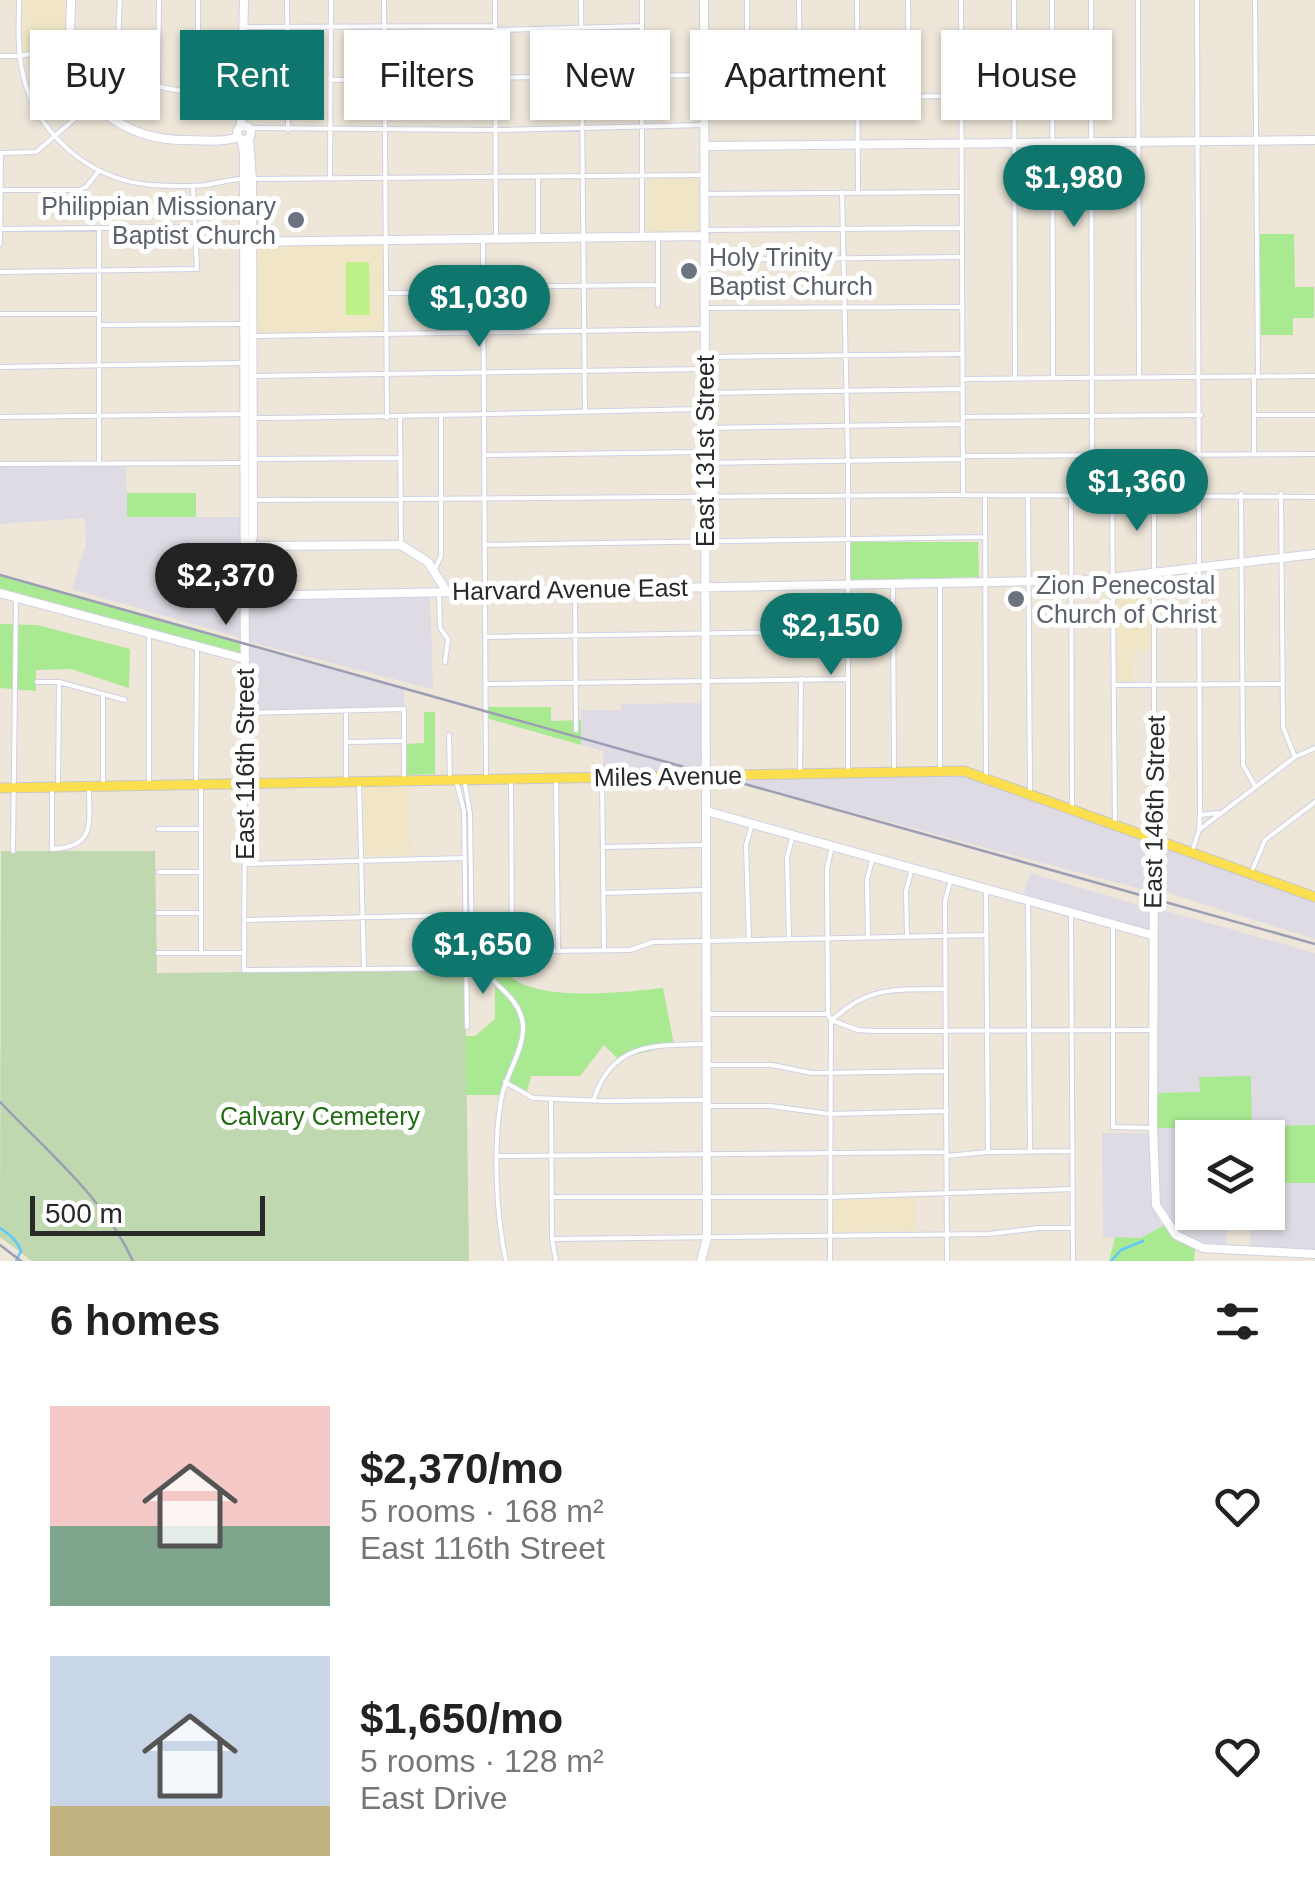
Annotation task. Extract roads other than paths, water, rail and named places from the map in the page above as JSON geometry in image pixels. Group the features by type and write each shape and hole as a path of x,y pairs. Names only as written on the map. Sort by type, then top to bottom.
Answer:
{"main road":[{"name":"Miles Avenue","path":"0,788 964,772 1315,897"}],"street":[{"path":"20,0 20,56 33,105 54,137 99,171 143,184 194,186 248,179 704,174"},
{"path":"71,0 71,30"},
{"path":"120,0 120,30"},
{"path":"159,0 159,30"},
{"path":"198,0 198,30"},
{"path":"244,0 244,27 642,26"},
{"path":"287,0 288,130"},
{"path":"330,178 331,0"},
{"path":"384,0 384,27"},
{"path":"495,0 495,28"},
{"path":"581,0 581,28"},
{"path":"642,0 642,30"},
{"name":"East 131st Street","path":"704,0 704,30"},
{"path":"746,0 746,30"},
{"path":"799,0 799,30"},
{"path":"857,0 857,30"},
{"path":"908,0 908,30"},
{"path":"961,0 961,30"},
{"path":"1014,0 1015,379"},
{"path":"1052,0 1053,378"},
{"path":"1090,0 1092,473"},
{"path":"1138,0 1139,378"},
{"path":"1192,852 1200,830 1197,0"},
{"path":"1254,454 1256,0"},
{"path":"0,56 30,54"},
{"path":"330,80 344,80"},
{"path":"0,244 0,153 36,152 75,120"},
{"path":"116,120 129,130 152,137 224,140 246,132 288,130 704,125"},
{"path":"245,120 248,376"},
{"path":"384,120 387,418"},
{"path":"495,120 496,238"},
{"path":"582,120 585,411"},
{"path":"642,120 642,237"},
{"name":"East 131st Street","path":"701,1261 707,1238 704,120"},
{"path":"858,120 858,192"},
{"path":"961,120 963,495"},
{"path":"704,146 1315,140"},
{"path":"0,190 79,190 99,171"},
{"path":"538,177 538,238"},
{"path":"0,272 197,270 194,186"},
{"path":"842,192 848,461 848,773"},
{"path":"704,194 961,192"},
{"path":"0,229 194,227"},
{"path":"99,228 99,464"},
{"path":"197,241 658,237 962,228"},
{"path":"658,237 658,305"},
{"path":"483,239 486,779"},
{"path":"248,242 244,324 248,336 244,363 248,376"},
{"path":"704,260 961,257"},
{"path":"386,293 483,286 658,285"},
{"path":"705,308 961,307"},
{"path":"0,314 99,314"},
{"path":"99,325 244,324"},
{"path":"248,336 705,329"},
{"path":"705,357 962,354"},
{"path":"0,367 244,363"},
{"path":"248,376 705,370"},
{"name":"East 116th Street","path":"248,376 244,970 364,969"},
{"path":"962,379 1315,376"},
{"path":"705,393 962,388"},
{"path":"0,416 441,418 484,413 705,409"},
{"path":"1254,416 1315,415"},
{"path":"705,428 1201,416"},
{"path":"400,418 401,545"},
{"path":"436,569 441,556 441,418"},
{"path":"484,455 705,452"},
{"path":"705,463 1315,454"},
{"path":"0,464 400,458"},
{"path":"1241,494 1243,765 1254,786"},
{"path":"248,500 1241,494 1315,497"},
{"path":"1281,494 1283,727 1295,757"},
{"path":"1071,496 1072,808"},
{"path":"1112,496 1114,825"},
{"name":"East 146th Street","path":"1154,496 1152,935 1156,1205 1176,1235 1192,1245 1217,1251 1315,1254"},
{"path":"985,497 986,778"},
{"path":"1028,497 1030,794"},
{"path":"484,544 985,537"},
{"path":"249,546 401,545 421,555 436,569 443,592 440,628 448,639 445,662"},
{"name":"Harvard Avenue East","path":"244,596 1072,581 1315,554"},
{"path":"893,582 894,772"},
{"path":"940,582 940,772"},
{"path":"574,588 576,730"},
{"path":"0,593 245,659"},
{"path":"14,851 16,595"},
{"path":"485,637 848,631"},
{"path":"149,632 149,788"},
{"path":"197,646 201,952"},
{"path":"800,774 801,679"},
{"path":"486,684 848,679"},
{"path":"37,682 59,682 124,700"},
{"path":"59,682 52,849 70,848 84,839 89,824 89,788"},
{"path":"1114,685 1283,684"},
{"path":"103,694 103,788"},
{"path":"245,713 404,709 404,782"},
{"path":"346,710 346,783"},
{"path":"449,735 457,780 469,807 467,1027"},
{"path":"346,742 404,742"},
{"path":"1200,830 1254,786 1315,748"},
{"path":"602,777 604,950"},
{"path":"556,778 558,951"},
{"path":"510,779 512,952"},
{"path":"359,782 364,969 480,971"},
{"path":"1251,874 1265,840 1315,802"},
{"path":"706,811 1152,935"},
{"path":"1200,817 1218,813"},
{"path":"1200,817 1212,820"},
{"path":"748,941 746,846 752,824"},
{"path":"158,829 201,829"},
{"path":"789,940 786,857 793,835"},
{"path":"603,847 706,845"},
{"path":"830,1261 827,869 832,846"},
{"path":"868,938 867,879 873,857"},
{"path":"245,864 467,858"},
{"path":"907,937 906,890 912,868"},
{"path":"159,872 201,872"},
{"path":"947,1261 945,901 951,879"},
{"path":"986,888 988,1152"},
{"path":"603,893 706,890"},
{"path":"1028,900 1030,1151"},
{"path":"1071,912 1073,1261"},
{"path":"158,913 201,913"},
{"path":"245,920 468,915"},
{"path":"1113,924 1113,1127 1153,1128"},
{"path":"469,952 635,949 653,942 986,935"},
{"path":"469,952 480,971 508,995 523,1026 501,1100 499,1209 506,1261"},
{"path":"158,953 245,953"},
{"path":"830,1018 874,994 946,989"},
{"path":"706,1014 830,1018 872,1032 1153,1030"},
{"path":"594,1100 600,1082 618,1059 664,1045 706,1044"},
{"path":"707,1065 772,1065 812,1073 947,1071"},
{"path":"506,1082 526,1095 551,1098 771,1106 830,1114 947,1111"},
{"path":"551,1098 552,1239 556,1261"},
{"path":"499,1156 1073,1151"},
{"path":"552,1197 830,1197 1073,1190"},
{"path":"552,1239 947,1234 1073,1228"}],"waterway":[{"path":"0,1228 21,1251 16,1261"},
{"path":"1111,1261 1121,1250 1143,1241"}],"railway":[{"path":"0,575 1315,944"},
{"path":"0,1102 91,1196 133,1261"},
{"path":"0,1245 21,1261"}],"place":[{"name":"Philippian Missionary Baptist Church","path":"296,220"},
{"name":"Holy Trinity Baptist Church","path":"689,271"},
{"name":"Zion Penecostal Church of Christ","path":"1016,599"}],"park label":[{"name":"Calvary Cemetery","path":"320,1116"}]}
